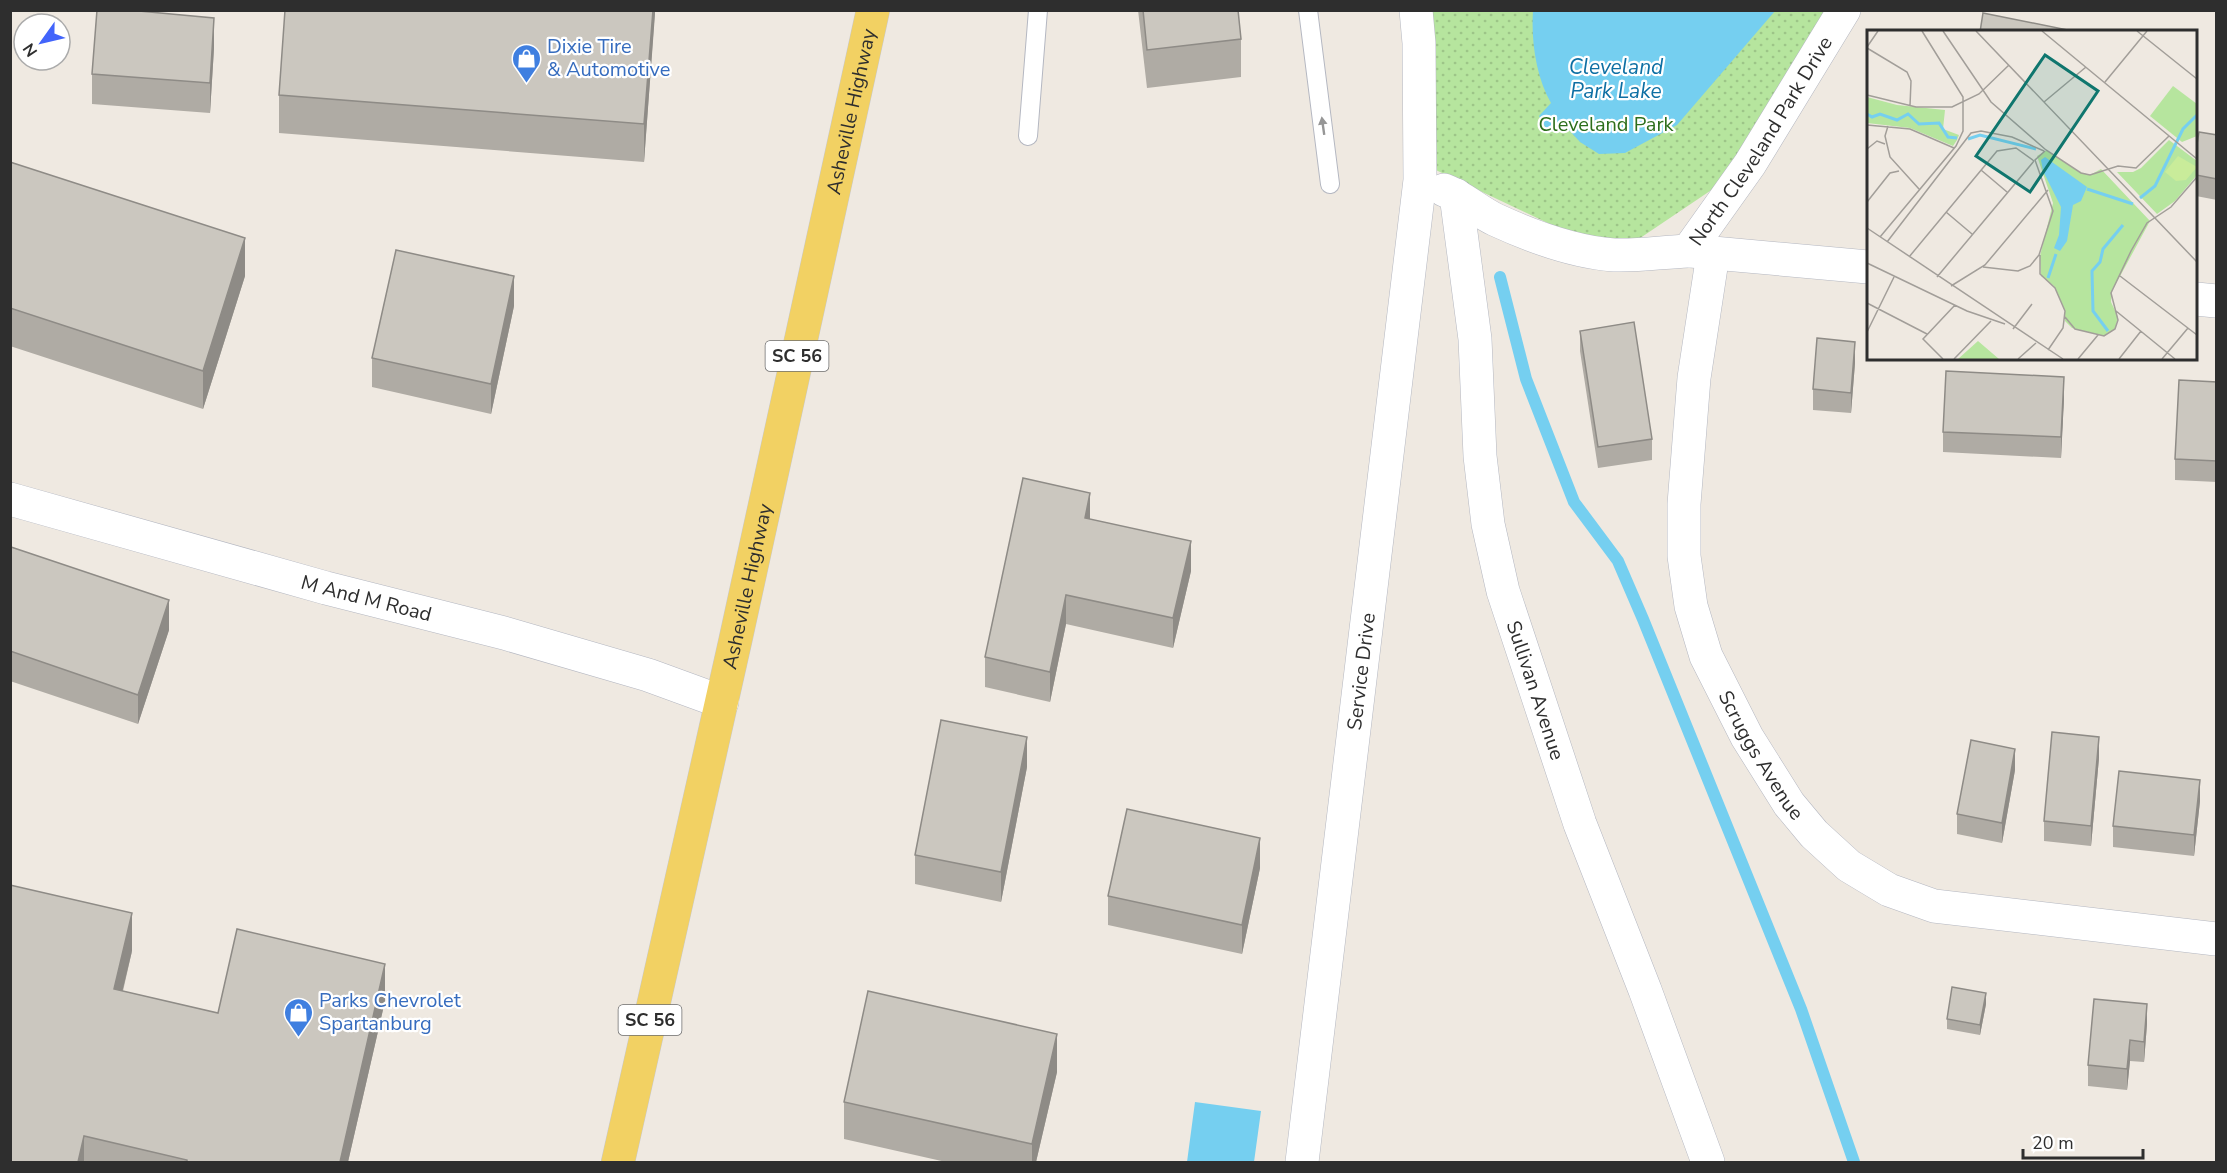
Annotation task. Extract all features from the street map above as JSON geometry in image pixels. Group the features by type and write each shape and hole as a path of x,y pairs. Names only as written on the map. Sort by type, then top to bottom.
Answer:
{"main road":[{"name":"Asheville Highway","path":"618,1162 722,702 873,10"}],"street":[{"path":"1416,10 1420,180"},
{"name":"North Cleveland Park Drive","path":"1420,180 1456,195 1492,218 1532,236 1573,248 1615,255 1701,252 1750,164 1844,10"},
{"name":"Service Drive","path":"1302,1162 1420,180"},
{"name":"Sullivan Avenue","path":"1456,195 1476,339 1480,456 1488,524 1503,591 1580,824 1645,990 1708,1162"},
{"path":"1701,252 1867,267"},
{"name":"Scruggs Avenue","path":"1701,252 1684,504 1684,555 1691,606 1711,666 1747,738 1789,804 1814,834 1849,866 1889,891 1934,906 2217,939"},
{"path":"2197,299 2217,301"},
{"name":"M And M Road","path":"10,499 326,588 504,633 648,675 722,702"}],"lane":[{"path":"1028,136 1038,10"},
{"path":"1308,10 1330,184"}],"green space":[{"name":"Cleveland Park","path":"1421,11 1849,11 1750,164 1615,255 1421,163"}],"water":[{"name":"Cleveland Park Lake","path":"1533,10 1775,11 1677,125 1625,153 1599,154 1580,142 1567,128 1548,132 1539,116 1551,103 1542,82 1536,58"},
{"path":"1195,1102 1261,1111 1254,1162 1187,1162"}],"building":[{"path":"97,10 128,10 214,18 210,83 92,74"},
{"path":"285,10 653,10 644,124 279,95"},
{"path":"1143,10 1238,10 1241,39 1147,50"},
{"path":"1983,13 2068,30 1980,30"},
{"path":"2199,132 2217,135 2217,179 2197,175"},
{"path":"10,162 245,238 203,371 10,308"},
{"path":"396,250 514,276 491,384 372,358"},
{"path":"1634,322 1652,439 1598,447 1580,331"},
{"path":"1817,338 1855,342 1851,393 1813,389"},
{"path":"1946,371 2064,377 2061,437 1943,432"},
{"path":"2179,380 2217,382 2217,461 2175,459"},
{"path":"1023,478 1090,493 1085,518 1191,541 1173,618 1066,595 1050,672 985,657"},
{"path":"11,547 169,600 138,695 10,651"},
{"path":"941,720 1027,737 1001,872 915,855"},
{"path":"2052,732 2099,737 2091,826 2044,821"},
{"path":"1971,740 2015,749 2002,823 1957,814"},
{"path":"2119,771 2200,780 2194,835 2113,826"},
{"path":"1127,809 1260,838 1242,925 1108,896"},
{"name":"Parks Chevrolet Spartanburg","path":"10,885 132,913 114,989 218,1013 237,929 385,964 340,1162 187,1162 187,1160 84,1136 78,1162 10,1162"},
{"path":"1952,987 1986,993 1980,1025 1947,1019"},
{"path":"868,991 1057,1034 1032,1144 844,1102"},
{"path":"2094,999 2147,1004 2144,1042 2130,1040 2127,1069 2088,1065"}],"waterway":[{"path":"1500,277 1526,379 1574,502 1618,561 1643,619 1801,1009 1854,1162"}],"place":[{"name":"Dixie Tire & Automotive","path":"526,84"},
{"name":"Parks Chevrolet Spartanburg","path":"298,1038"}]}
